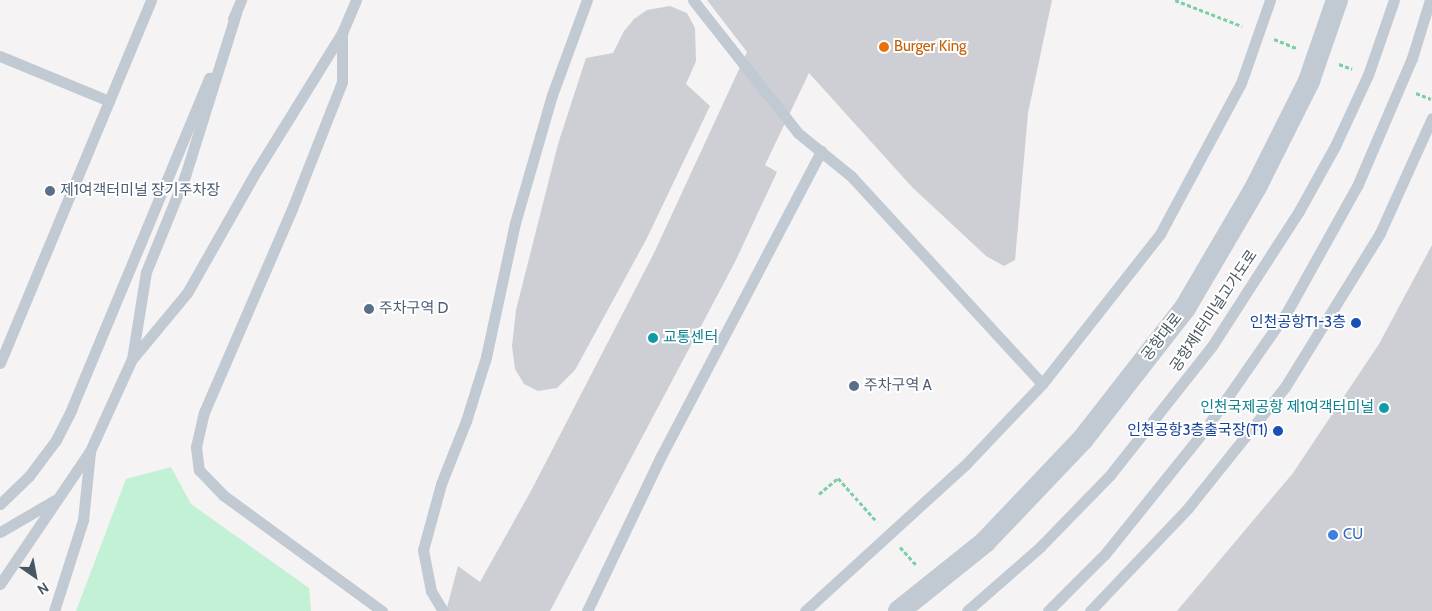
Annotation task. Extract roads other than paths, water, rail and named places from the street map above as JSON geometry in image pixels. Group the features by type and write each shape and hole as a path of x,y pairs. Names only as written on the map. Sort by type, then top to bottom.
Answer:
{"street":[{"name":"공항대로","path":"899,611 985,542 1083,439 1185,308 1256,187 1309,81 1337,0"}],"lane":[{"path":"0,363 110,101 150,0"},
{"path":"0,504 29,476 56,440 71,410 241,0"},
{"path":"0,584 90,451 132,359 187,293 257,170 342,34 356,0"},
{"path":"443,611 431,591 423,550 441,484 466,422 486,357 514,223 552,96 587,0"},
{"path":"694,0 798,133 851,176 1042,384"},
{"path":"805,611 967,463 1042,384 1160,234 1241,83 1270,0"},
{"name":"공항제1터미널고가도로","path":"967,611 1040,547 1110,475 1212,346 1299,212 1335,146 1368,75 1394,0"},
{"path":"1048,611 1105,554 1204,431 1288,310 1358,184 1412,58 1430,0"},
{"path":"132,359 146,272 185,176 236,13"},
{"path":"342,34 342,82 292,209 204,412 196,447 199,470 223,495 382,611"},
{"path":"0,56 110,101"},
{"path":"1090,611 1188,508 1285,387 1380,233 1432,118"},
{"path":"587,611 660,458 821,152"},
{"path":"54,611 83,520 90,451"},
{"path":"0,532 56,499"}],"place":[{"name":"Burger King","path":"884,47"},
{"name":"제1여객터미널 장기주차장","path":"50,191"},
{"name":"주차구역 D","path":"369,309"},
{"name":"인천공항T1-3층","path":"1356,323"},
{"name":"교통센터","path":"653,338"},
{"name":"주차구역 A","path":"854,386"},
{"name":"인천국제공항 제1여객터미널","path":"1384,408"},
{"name":"인천공항3층출국장(T1)","path":"1278,431"},
{"name":"CU","path":"1333,535"}]}
